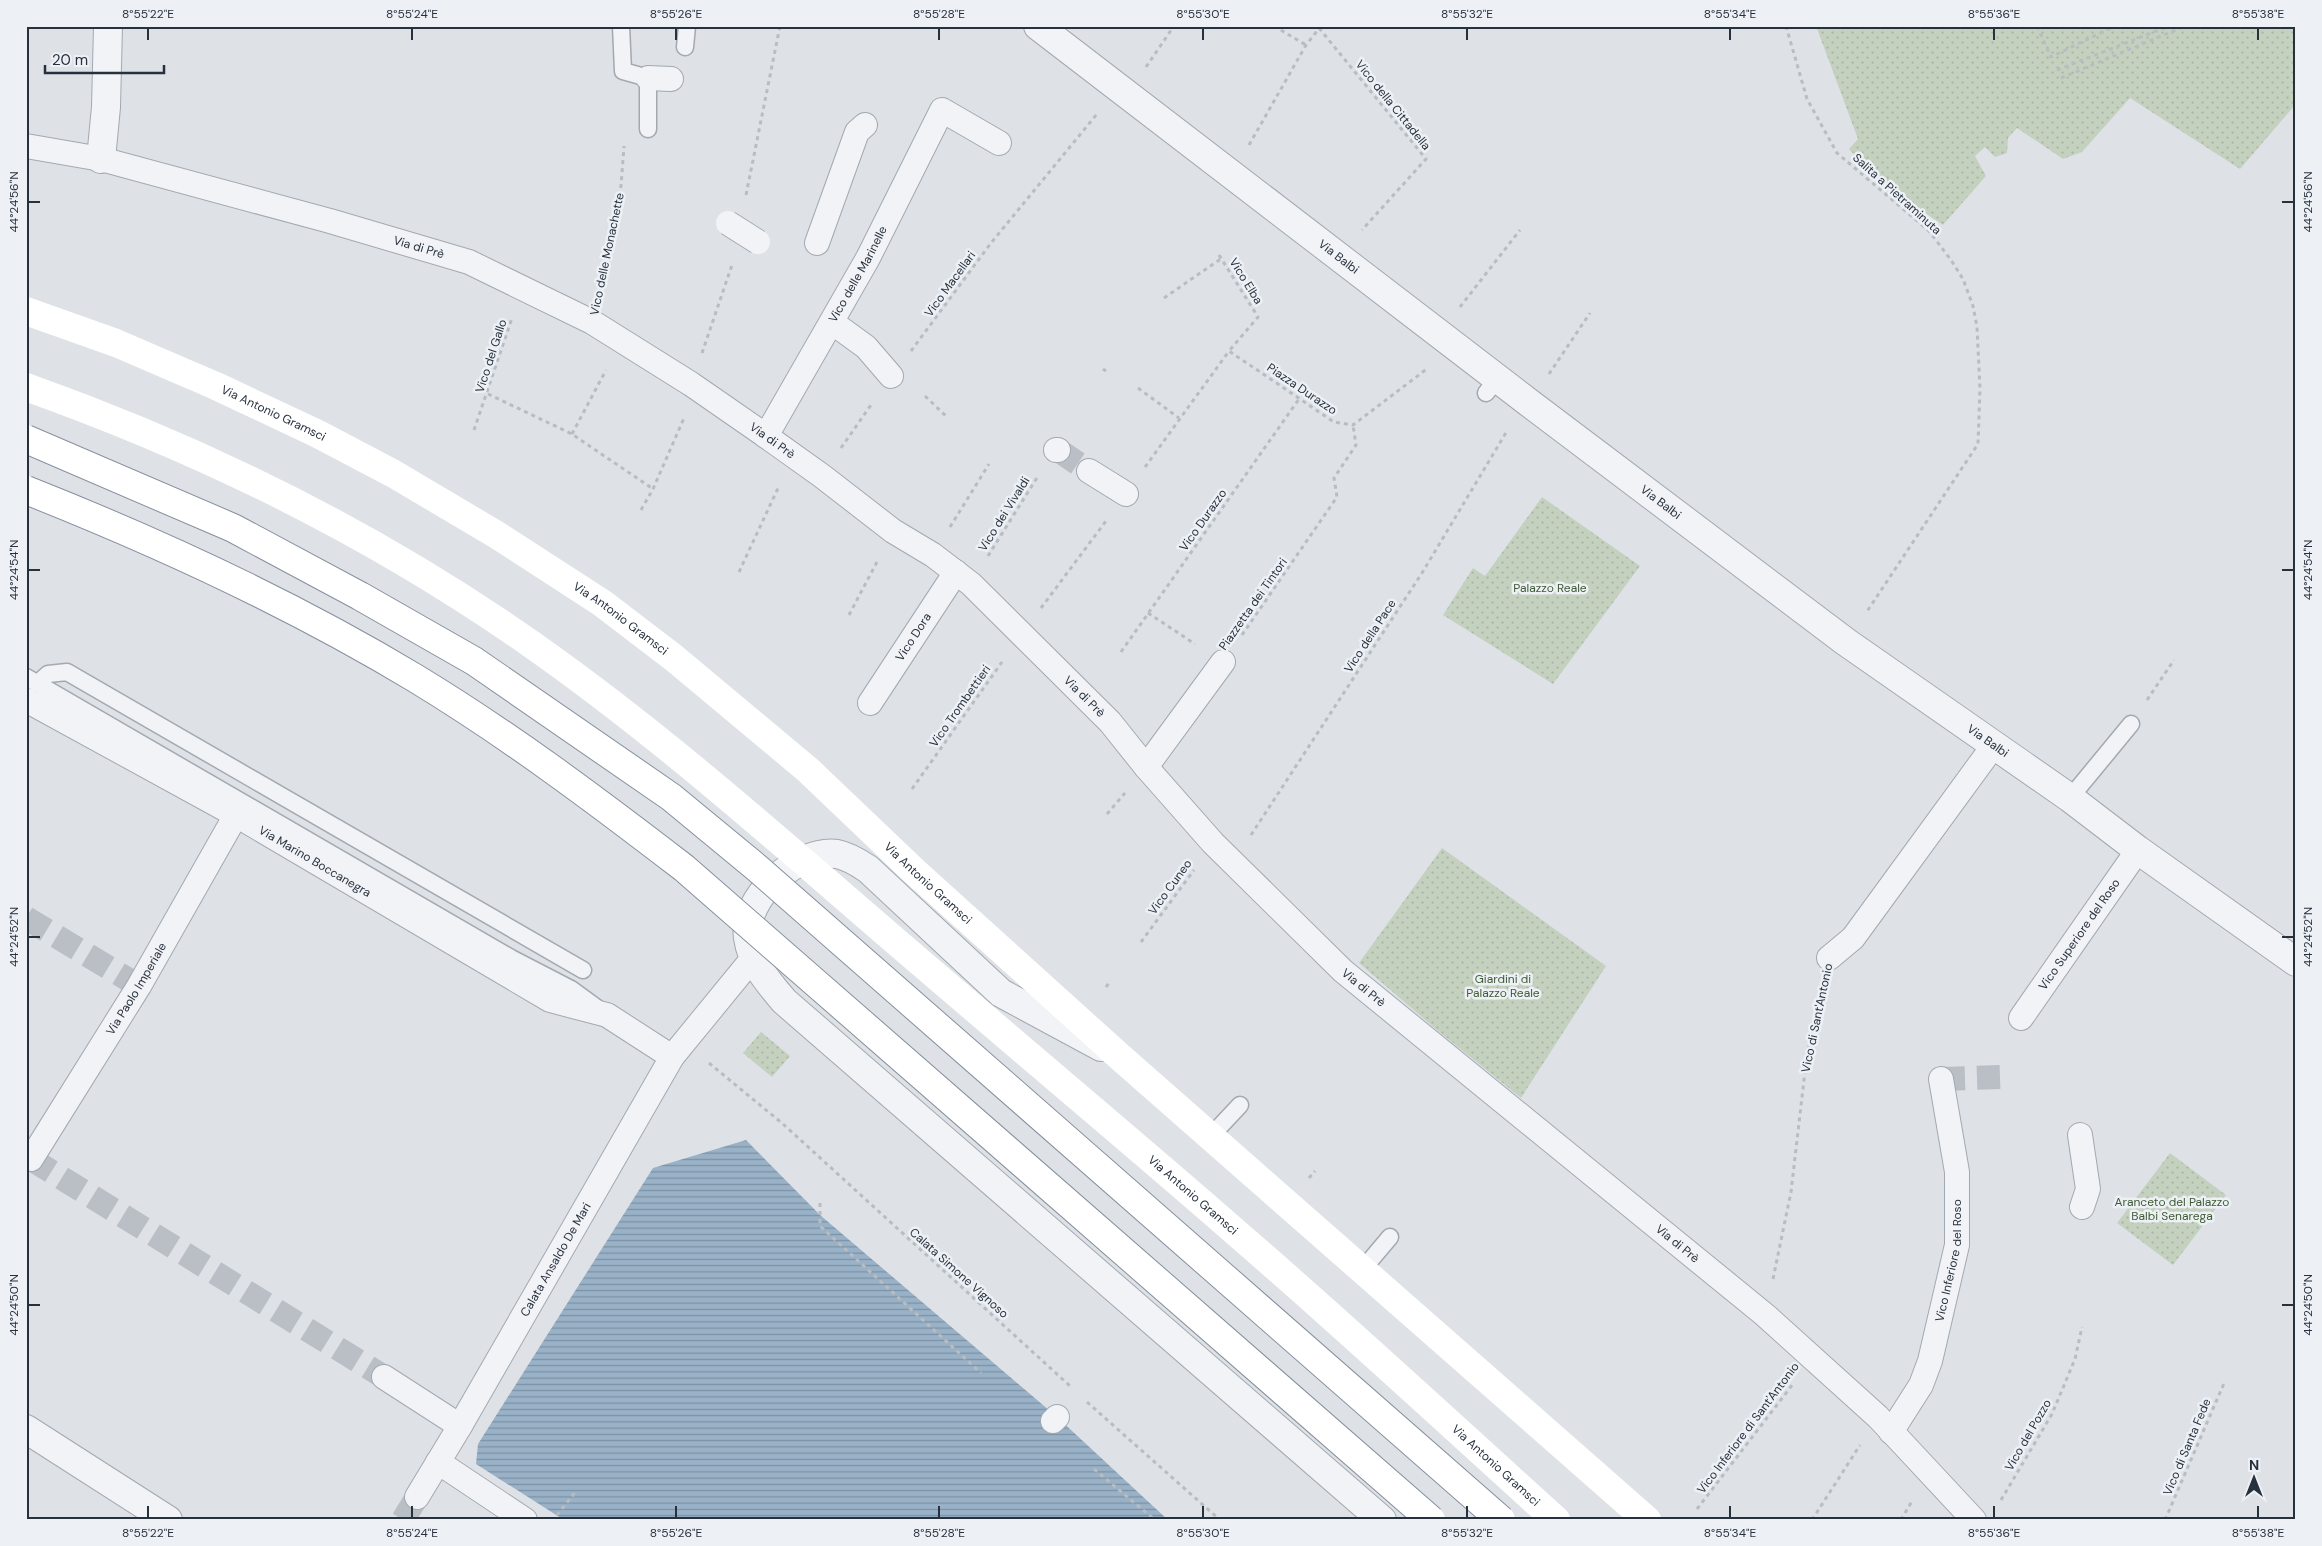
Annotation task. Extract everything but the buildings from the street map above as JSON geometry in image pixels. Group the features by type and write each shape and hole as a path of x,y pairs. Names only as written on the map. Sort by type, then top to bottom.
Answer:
{"main road":[{"name":"Via Antonio Gramsci","path":"29,312 134,351 216,386 318,434 394,474 497,535 602,603 674,658 808,770 915,872 1120,1057 1647,1520"},
{"name":"Via Antonio Gramsci","path":"26,387 177,447 295,503 436,582 529,642 598,693 759,824 1250,1244 1556,1520"},
{"path":"26,439 233,528 360,596 474,661 671,797 764,874 1501,1520"},
{"path":"26,490 181,555 300,615 415,678 520,747 610,811 691,874 1431,1520"}],"street":[{"path":"101,159 106,107 108,26"},
{"name":"Via Balbi","path":"1038,26 1492,386 1846,642 2070,798 2138,850 2296,962"},
{"name":"Vico delle Marinelle","path":"766,436 833,323 868,258 942,110 999,143"},
{"path":"817,243 857,132 865,125"},
{"name":"Via di Prè","path":"26,146 101,159 330,221 469,262 592,322 697,388 794,455 893,531 933,555 964,578 1022,633 1110,722 1146,767 1214,843 1342,971 1765,1315 1884,1424 1974,1520"},
{"path":"728,223 758,242"},
{"path":"833,323 866,347 891,376"},
{"path":"1089,471 1126,494"},
{"name":"Vico Dora","path":"870,703 964,578"},
{"path":"1146,767 1223,662"},
{"name":"Via Marino Boccanegra","path":"30,687 236,815 550,1000 607,1015 678,1050"},
{"name":"Vico di Sant'Antonio","path":"1829,958 1853,938 1994,745"},
{"name":"Via Paolo Imperiale","path":"29,1157 139,986 236,815"},
{"name":"Vico Superiore del Roso","path":"2021,1018 2138,850"},
{"name":"Via Antonio Gramsci","path":"1120,1057 1001,993 868,869 855,860 838,854 824,854 801,861 780,876 756,903 750,918 748,936 753,958 766,980 784,1001 1382,1520"},
{"name":"Calata Ansaldo De Mari","path":"417,1496 460,1426 678,1050 753,958"},
{"name":"Vico Inferiore del Roso","path":"1884,1424 1921,1385 1930,1362 1957,1245 1957,1172 1941,1079"},
{"path":"2080,1135 2088,1189 2082,1207"},
{"path":"384,1377 460,1426"},
{"path":"26,1429 168,1520"},
{"path":"438,1462 526,1520"}],"lane":[{"path":"621,26 623,71 660,78 648,129"},
{"path":"685,47 687,26"},
{"path":"583,970 67,672 48,674 30,687 511,958 571,989 607,1015"},
{"path":"2070,798 2131,724"},
{"path":"1211,1136 1240,1105"},
{"path":"1363,1269 1390,1237"}],"path":[{"path":"1144,70 1174,26"},
{"path":"1274,26 1306,45"},
{"name":"Salita a Pietraminuta","path":"1786,26 1807,99 1837,152 1929,231 1963,279 1973,306 1977,327 1980,389 1978,444 1865,615"},
{"path":"2037,26 2050,56 2115,26"},
{"path":"2057,70 2169,26"},
{"path":"2061,78 2185,26"},
{"path":"1246,150 1306,45 1320,27"},
{"name":"Vico della Cittadella","path":"1320,27 1426,158 1356,236"},
{"name":"Vico Macellari","path":"822,476 891,376 991,243 1101,109"},
{"name":"Vico delle Monachette","path":"592,322 621,186"},
{"path":"1455,313 1520,230"},
{"name":"Vico Elba","path":"1219,254 1258,317 1229,351"},
{"path":"1164,298 1222,258"},
{"name":"Vico del Gallo","path":"474,430 488,394 518,302 521,286"},
{"path":"1544,382 1590,313"},
{"path":"572,434 622,341"},
{"path":"1226,355 1229,351"},
{"name":"Piazza Durazzo","path":"1229,351 1334,422 1353,425"},
{"path":"1353,425 1430,366"},
{"path":"641,510 654,489 697,388"},
{"path":"1138,388 1179,418"},
{"path":"488,394 572,434 654,489"},
{"path":"925,396 947,417"},
{"name":"Vico Durazzo","path":"1121,652 1299,399"},
{"name":"Vico della Pace","path":"1232,862 1422,573 1512,423"},
{"name":"Piazzetta dei Tintori","path":"1148,613 1223,662 1337,498 1334,478 1356,445 1353,425"},
{"path":"739,572 794,455"},
{"path":"933,555 988,464"},
{"name":"Vico dei Vivaldi","path":"964,578 1041,471"},
{"path":"850,615 893,531"},
{"name":"Vico Trombettieri","path":"912,790 1022,633"},
{"path":"2131,724 2174,660"},
{"name":"Vico Cuneo","path":"1141,942 1214,843"},
{"name":"Vico di Sant'Antonio","path":"1765,1315 1791,1192 1807,1054 1829,958"},
{"path":"1106,987 1109,984"},
{"name":"Calata Simone Vignoso","path":"678,1050 782,1124 1072,1388"},
{"path":"820,1203 820,1226 981,1373"},
{"name":"Vico del Pozzo","path":"1998,1504 2052,1414 2075,1359 2082,1327"},
{"name":"Vico Inferiore di Sant'Antonio","path":"1698,1509 1813,1358"},
{"name":"Vico di Santa Fede","path":"2165,1520 2225,1381"},
{"path":"1087,1401 1220,1520"},
{"path":"1812,1520 1884,1424"},
{"path":"1094,1469 1155,1520"},
{"path":"556,1515 577,1490"}],"green space":[{"path":"1816,26 2296,26 2296,104 2240,169 2130,98 2082,152 2063,159 2017,128 2008,138 2007,153 1995,157 1985,147 1975,156 1986,176 1943,225 1882,184 1849,149 1858,139"},
{"name":"Palazzo Reale","path":"1542,497 1640,566 1553,684 1443,615 1473,568 1485,576"},
{"name":"Giardini di Palazzo Reale","path":"1442,848 1606,966 1521,1098 1437,1030 1359,963"},
{"path":"761,1032 790,1056 772,1077 743,1053"},
{"name":"Aranceto del Palazzo Balbi Senarega","path":"2170,1153 2226,1195 2173,1265 2117,1223"}],"water":[{"path":"746,1140 820,1215 1057,1417 1168,1520 564,1520 476,1464 478,1444 653,1168"}],"tunnel":[{"path":"1058,450 1089,471"},
{"path":"26,918 139,986"},
{"path":"1941,1079 2000,1077"},
{"path":"31,1159 384,1377"},
{"path":"403,1520 417,1497"}]}
